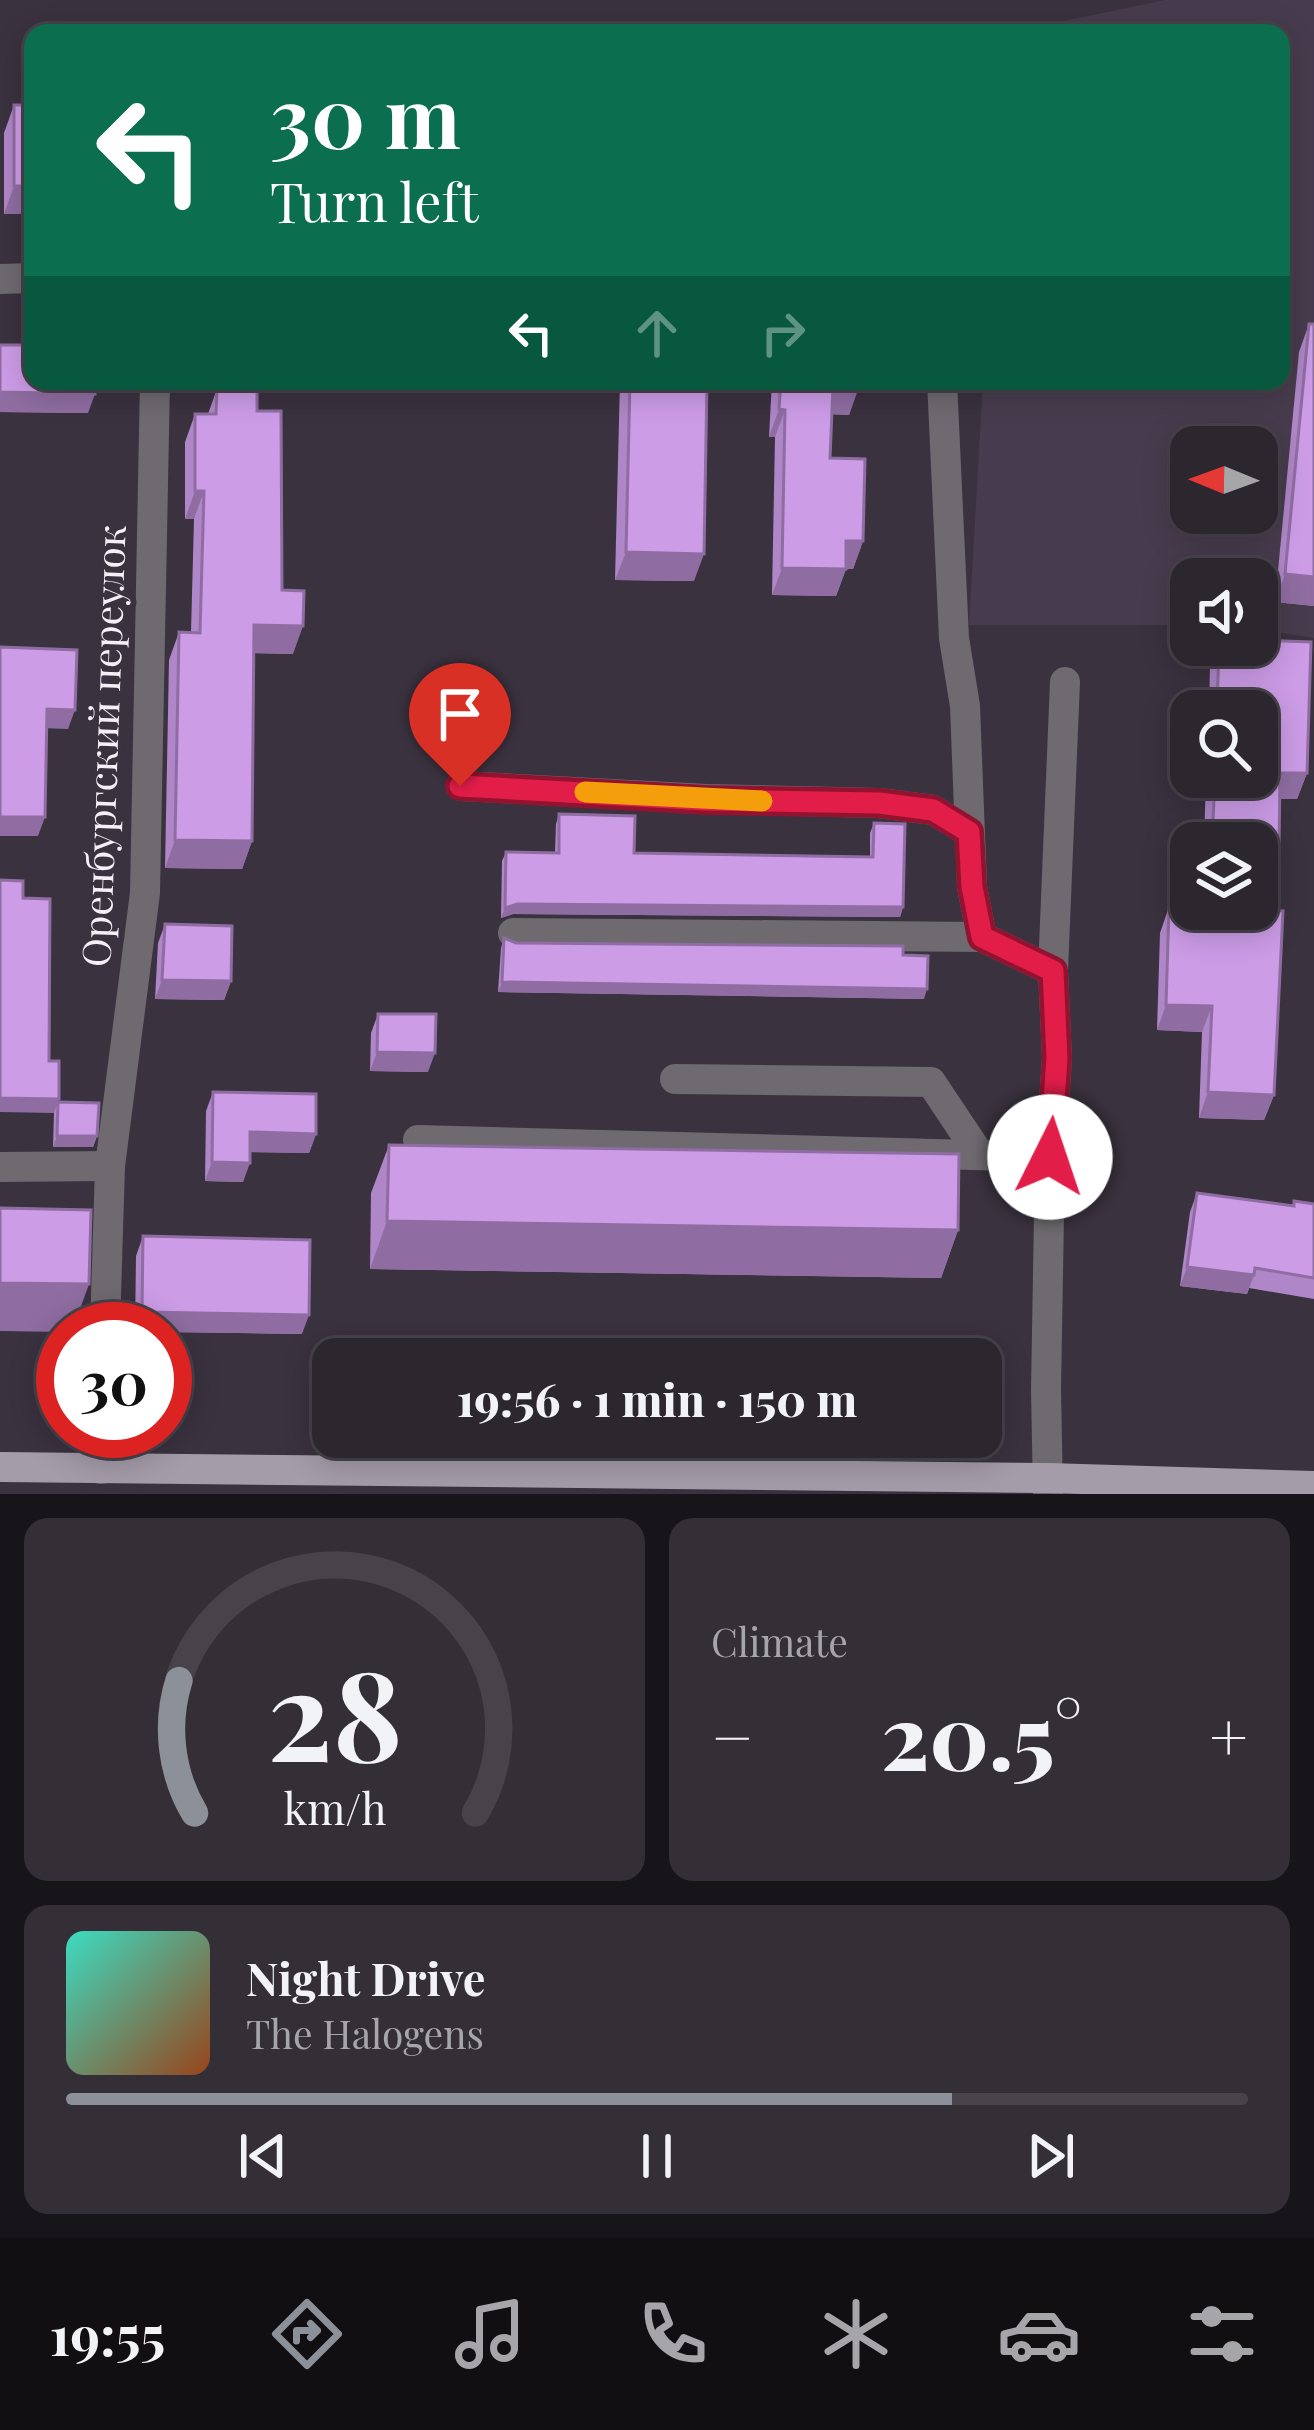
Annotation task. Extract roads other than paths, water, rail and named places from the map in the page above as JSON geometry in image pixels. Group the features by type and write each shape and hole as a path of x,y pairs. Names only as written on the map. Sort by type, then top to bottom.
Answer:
{"main road":[{"path":"0,1467 1048,1486 1314,1486"}],"street":[{"name":"Оренбургский переулок","path":"106,1302 110,1166 146,893 155,390"},
{"path":"942,390 954,638 965,706 972,887 982,937"},
{"path":"1048,1486 1050,1157 1057,1058 1053,971 1065,682"},
{"path":"460,786 706,800 879,803 933,810 969,832"},
{"path":"513,932 982,937 1053,971"},
{"path":"675,1078 931,1082 979,1154"},
{"path":"418,1140 1050,1157"},
{"path":"0,1167 110,1166"},
{"path":"101,1469 102,1458"}]}
